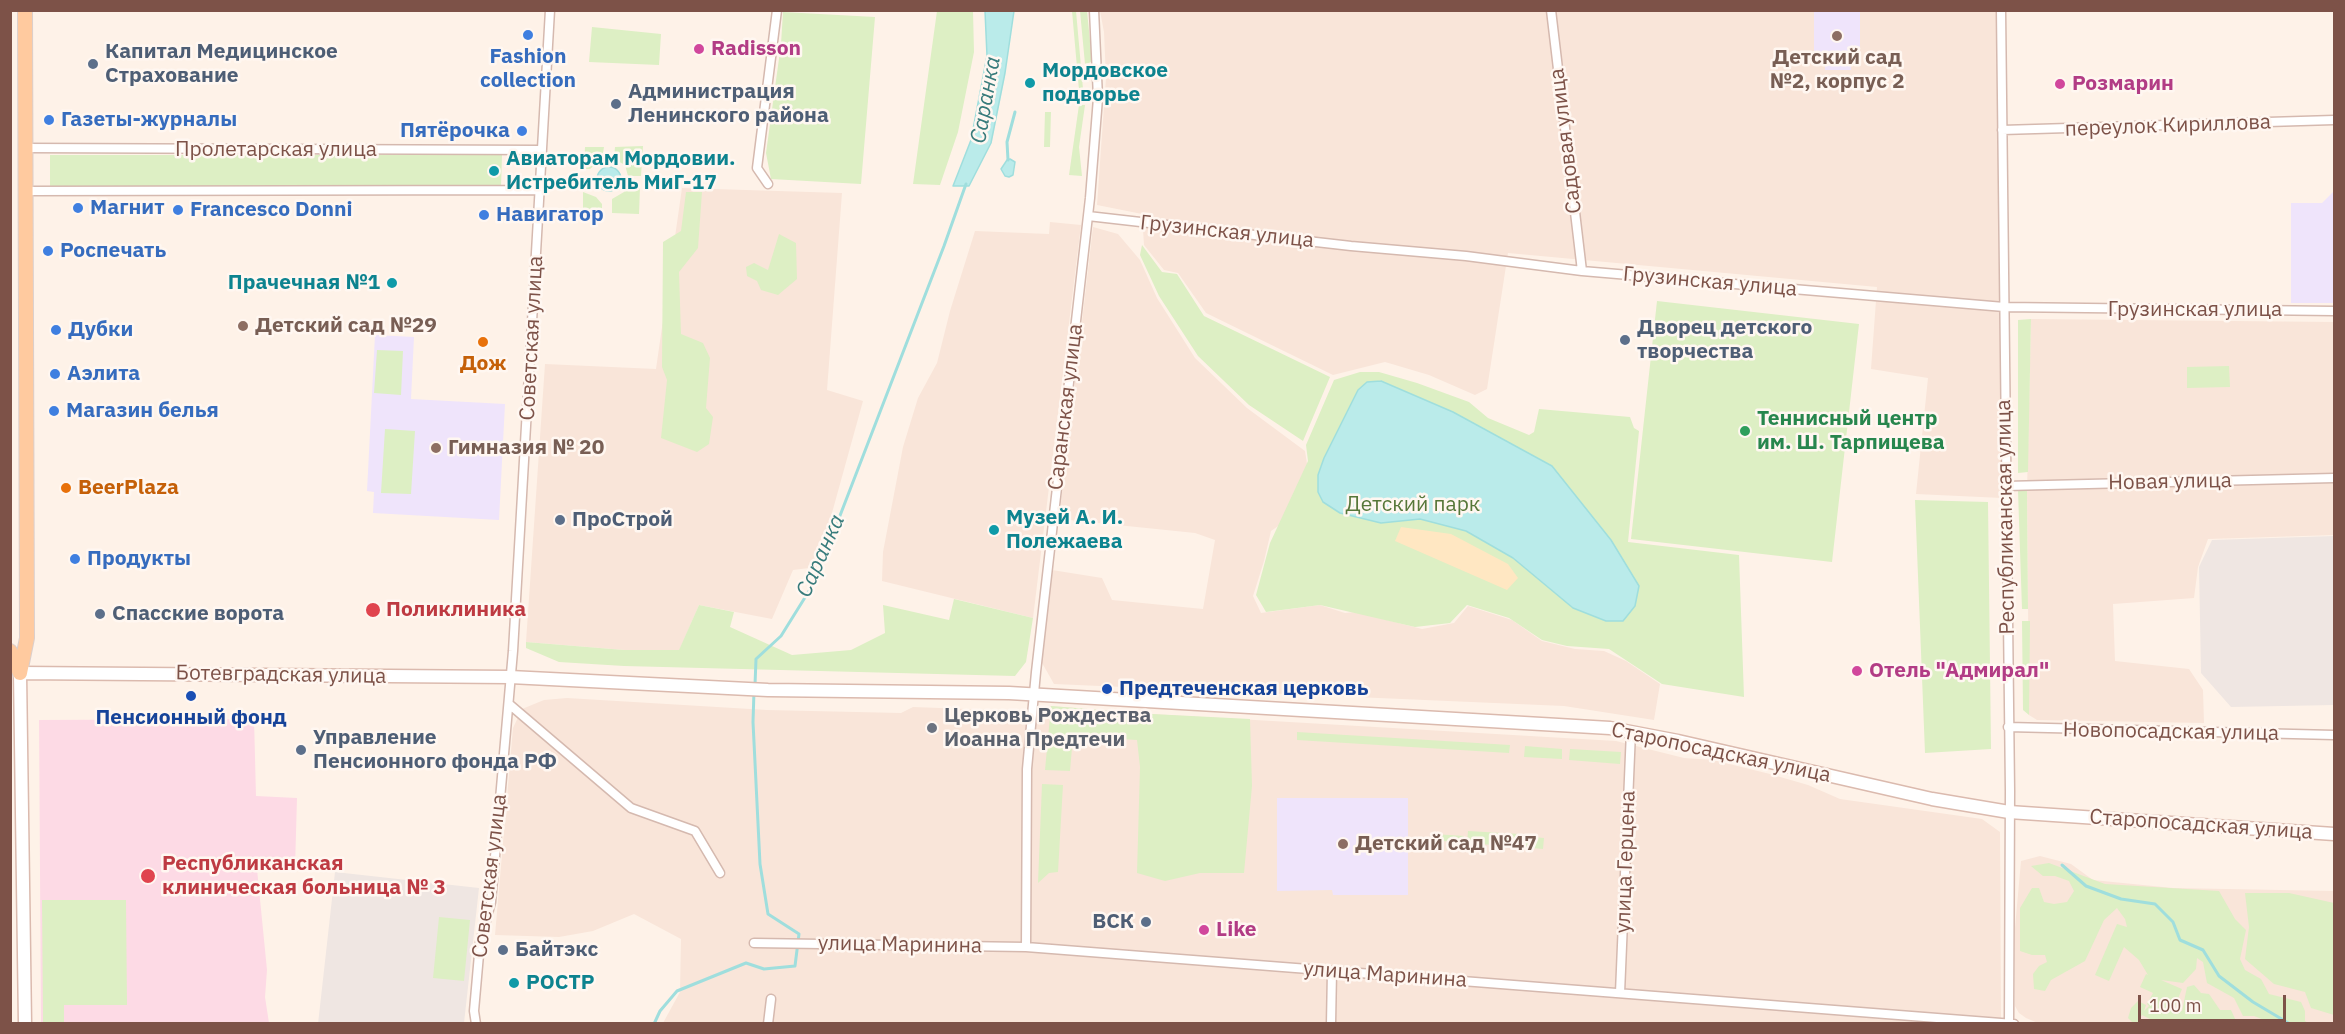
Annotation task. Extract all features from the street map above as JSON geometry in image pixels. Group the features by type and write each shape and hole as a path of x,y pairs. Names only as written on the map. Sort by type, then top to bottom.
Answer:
{"main road":[{"path":"15,673 27,638 25,10"},
{"name":"Пролетарская улица","path":"10,149 26,148"},
{"name":"Пролетарская улица","path":"10,191 26,191"},
{"path":"10,651 15,673 25,1023"},
{"name":"Ботевградская улица","path":"15,673 510,677 768,690 1033,694"},
{"name":"Старопосадская улица","path":"1033,694 1610,728 1632,731 1932,799 2009,812 2334,834"}],"street":[{"name":"Советская улица","path":"476,1023 474,1011 480,943 491,902 509,704 550,10"},
{"path":"768,184 758,168 777,10"},
{"name":"Саранская улица","path":"1026,947 1026,794 1033,694 1088,216 1097,113 1098,74 1094,10"},
{"name":"Садовая улица","path":"1551,10 1582,271"},
{"name":"Республиканская улица","path":"2001,10 2009,1023"},
{"name":"переулок Кириллова","path":"2002,130 2334,120"},
{"name":"Пролетарская улица","path":"26,148 542,150"},
{"name":"Пролетарская улица","path":"26,191 541,190"},
{"name":"Грузинская улица","path":"1088,216 1351,246 1466,256 1582,271 2004,308 2334,311"},
{"name":"Новая улица","path":"2006,486 2334,478"},
{"path":"509,704 631,808 695,831 720,873"},
{"name":"Новопосадская улица","path":"2008,727 2334,735"},
{"name":"улица Герцена","path":"1620,993 1632,731"},
{"name":"улица Маринина","path":"754,943 1026,947 2014,1023"},
{"path":"1330,1023 1332,972"},
{"path":"768,1023 771,999"}],"shaded area":[{"path":"1100,11 1996,11 2003,420 2002,498 1916,494 1928,378 1871,369 1877,287 1508,253 1487,389 1475,395 1429,375 1385,362 1333,375 1206,313 1178,273 1164,270 1144,245 1142,214 1097,205 1106,78 1104,32"},
{"name":"Детский сад №2, корпус 2","path":"1814,11 1860,11 1860,62 1851,62 1851,70 1825,70 1825,61 1814,61"},
{"path":"682,188 842,193 827,390 863,401 817,567 793,570 772,619 699,605 679,651 624,650 526,642 545,364 656,369"},
{"path":"2334,191 2334,303 2291,303 2291,203 2322,203"},
{"path":"1050,222 1081,225 1033,618 882,581 883,552 903,447 918,398 937,363 950,311 975,231 1049,234"},
{"path":"1093,227 1118,234 1140,260 1157,298 1195,358 1247,408 1305,451 1313,502 1271,531 1253,596 1261,613 1320,605 1345,613 1355,612 1422,629 1454,623 1468,606 1512,620 1542,641 1575,649 1604,651 1626,661 1660,684 1654,720 1564,706 1054,684 1041,661 1052,570 1102,578 1112,600 1203,609 1215,540 1195,533 1059,519"},
{"path":"2031,319 2334,322 2334,535 2208,539 2198,567 2194,598 2113,604 2115,661 2189,669 2203,690 2204,723 2037,720 2029,715 2027,490"},
{"name":"Гимназия № 20","path":"375,335 414,337 411,399 505,404 499,520 373,513 374,492 367,491"},
{"path":"2334,536 2334,705 2231,707 2201,673 2199,567 2212,540"},
{"path":"567,698 767,710 901,713 913,707 1020,711 1051,706 1616,741 1684,758 1713,760 1770,774 1808,785 1840,799 1982,819 2000,832 2001,1023 663,1023 680,992 681,939 634,914 593,931 559,937 495,935 513,728 522,709 544,700"},
{"name":"Республиканская клиническая больница № 3","path":"254,719 256,796 297,798 295,868 257,869 267,970 265,997 269,1023 41,1023 39,720"},
{"name":"Детский сад №47","path":"1277,798 1408,798 1408,895 1333,895 1332,890 1277,891"},
{"path":"2040,856 2071,864 2093,880 2173,888 2334,891 2334,1023 2038,1023 2026,1018 2015,1006 2015,928 2021,861"},
{"path":"335,872 479,888 464,1023 318,1024"}],"green space":[{"path":"937,11 973,11 974,52 958,132 940,185 913,184"},
{"path":"1072,11 1076,11 1083,89 1079,90"},
{"path":"1080,11 1087,11 1092,61 1085,64"},
{"path":"783,12 875,17 861,184 771,179 766,153 781,44"},
{"path":"592,27 661,34 659,65 589,62"},
{"path":"1079,105 1085,105 1079,147 1082,176 1069,175"},
{"path":"1045,112 1051,112 1050,147 1044,147"},
{"path":"643,146 641,176 628,176 625,165 614,159 615,147"},
{"path":"585,147 604,147 602,159 590,169 584,169"},
{"path":"50,155 502,155 501,187 50,186"},
{"path":"628,186 640,187 639,214 612,213 612,199 624,192"},
{"path":"583,192 596,197 602,204 602,213 583,213"},
{"path":"686,192 702,192 698,248 679,272 681,334 703,343 710,358 706,408 713,417 709,444 697,452 661,438 667,380 662,367 663,242 681,231"},
{"path":"779,234 796,243 797,279 778,295 761,290 757,281 747,276 746,267 754,263 768,270"},
{"path":"1142,245 1162,272 1177,274 1204,316 1330,377 1303,441 1249,405 1198,356 1159,296 1140,255"},
{"name":"Теннисный центр им. Ш. Тарпищева","path":"1657,301 1859,324 1832,562 1631,539"},
{"path":"2031,319 2028,472 2018,473 2018,320"},
{"path":"377,350 403,351 401,395 374,393"},
{"path":"2229,366 2230,387 2187,388 2187,367"},
{"name":"Детский парк","path":"1360,372 1379,372 1469,402 1488,418 1529,435 1534,432 1539,409 1630,417 1634,428 1639,431 1628,542 1739,555 1744,697 1662,684 1609,649 1567,646 1542,640 1509,618 1467,605 1450,623 1415,627 1320,605 1266,612 1256,595 1270,543 1308,461 1306,445 1334,380"},
{"path":"385,429 415,431 411,494 381,493"},
{"path":"2027,490 2028,609 2022,609 2018,491"},
{"path":"1915,500 1988,502 1991,749 1925,753"},
{"path":"954,599 1033,618 1026,662 1015,676 624,666 559,662 526,648 526,642 624,650 679,650 699,605 734,612 730,627 792,655 851,650 885,633 883,605 949,620"},
{"path":"2022,621 2030,621 2029,715 2023,710"},
{"path":"1051,706 1250,719 1252,786 1244,873 1200,873 1165,881 1137,873 1140,767 1137,740 1073,736 1070,771 1045,770"},
{"path":"1297,732 1510,745 1509,753 1297,740"},
{"path":"1525,746 1562,749 1562,759 1524,757"},
{"path":"1570,749 1621,752 1620,764 1569,760"},
{"path":"1042,784 1063,785 1058,872 1049,873 1038,883"},
{"path":"1468,831 1520,834 1519,847 1467,843"},
{"path":"1434,834 1464,836 1463,843 1434,840"},
{"path":"1522,836 1544,838 1543,849 1521,847"},
{"path":"2049,863 2105,884 2219,891 2235,919 2246,930 2240,959 2245,970 2261,979 2269,994 2301,1002 2305,1011 2305,1021 2308,1023 2272,1023 2254,1016 2243,1016 2234,998 2207,983 2203,962 2197,958 2196,969 2183,983 2161,980 2182,989 2173,1011 2182,1011 2187,987 2194,985 2201,993 2209,994 2220,1010 2231,1010 2237,1023 2158,1023 2142,1015 2137,1023 2132,1022 2128,1018 2131,1008 2138,1001 2146,1005 2144,1011 2149,1006 2147,1004 2153,993 2140,987 2146,974 2148,975 2139,960 2124,947 2109,981 2095,975 2117,924 2127,927 2125,919 2117,908 2104,920 2085,961 2051,980 2045,991 2034,989 2033,974 2039,966 2047,962 2045,955 2032,955 2020,951 2020,908 2032,888 2039,888 2044,902 2054,904 2067,902 2074,891 2069,881 2055,876 2043,876 2031,866"},
{"path":"2245,893 2289,893 2334,903 2334,1015 2311,1008 2305,992 2274,984 2245,959 2249,927"},
{"path":"42,900 126,900 127,1005 64,1005 64,1023 43,1023"},
{"path":"439,917 470,920 464,981 433,978"}],"sand":[{"path":"1401,527 1451,534 1508,564 1518,578 1507,590 1395,541"}],"water":[{"path":"985,11 1014,11 1005,73 991,143 969,186 953,186 971,140 987,56"},
{"path":"1010,159 1015,162 1013,175 1009,177 1005,176 1001,169"},
{"path":"609,167 614,168 620,174 620,184 614,190 609,191 604,190 598,184 597,179 598,174 604,168"},
{"path":"1381,381 1453,412 1552,466 1611,540 1639,586 1635,606 1623,621 1606,621 1573,608 1513,558 1466,531 1420,519 1381,523 1340,513 1323,502 1318,492 1318,475 1324,458 1358,390 1367,382"}],"waterway":[{"path":"1008,160 1007,142 1015,112"},
{"name":"Саранка","path":"755,685 756,659 781,636 814,583 966,184"},
{"name":"Саранка","path":"654,1024 660,1011 677,991 746,963 764,969 795,966 799,934 768,914 760,864 753,722 754,691"},
{"path":"2062,865 2086,886 2121,899 2155,904 2173,922 2180,940 2203,950 2219,976 2253,1002 2290,1024"}],"place":[{"name":"Fashion collection","path":"528,35"},
{"name":"Детский сад №2, корпус 2","path":"1837,36"},
{"name":"Radisson","path":"699,49"},
{"name":"Капитал Медицинское Страхование","path":"93,64"},
{"name":"Мордовское подворье","path":"1030,83"},
{"name":"Розмарин","path":"2060,84"},
{"name":"Администрация Ленинского района","path":"616,104"},
{"name":"Газеты-журналы","path":"49,120"},
{"name":"Пятёрочка","path":"522,131"},
{"name":"Авиаторам Мордовии. Истребитель МиГ-17","path":"494,171"},
{"name":"Магнит","path":"78,208"},
{"name":"Francesco Donni","path":"178,210"},
{"name":"Навигатор","path":"484,215"},
{"name":"Роспечать","path":"48,251"},
{"name":"Прачечная №1","path":"392,283"},
{"name":"Детский сад №29","path":"243,326"},
{"name":"Дубки","path":"56,330"},
{"name":"Дворец детского творчества","path":"1625,340"},
{"name":"Дож","path":"483,342"},
{"name":"Аэлита","path":"55,374"},
{"name":"Магазин белья","path":"54,411"},
{"name":"Теннисный центр им. Ш. Тарпищева","path":"1745,431"},
{"name":"Гимназия № 20","path":"436,448"},
{"name":"BeerPlaza","path":"66,488"},
{"name":"ПроСтрой","path":"560,520"},
{"name":"Музей А. И. Полежаева","path":"994,530"},
{"name":"Продукты","path":"75,559"},
{"name":"Поликлиника","path":"373,610"},
{"name":"Спасские ворота","path":"100,614"},
{"name":"Отель \"Адмирал\"","path":"1857,671"},
{"name":"Предтеченская церковь","path":"1107,689"},
{"name":"Пенсионный фонд","path":"191,696"},
{"name":"Церковь Рождества Иоанна Предтечи","path":"932,728"},
{"name":"Управление Пенсионного фонда РФ","path":"301,750"},
{"name":"Детский сад №47","path":"1343,844"},
{"name":"Республиканская клиническая больница № 3","path":"148,876"},
{"name":"ВСК","path":"1146,922"},
{"name":"Like","path":"1204,930"},
{"name":"Байтэкс","path":"503,950"},
{"name":"РОСТР","path":"514,983"}]}
